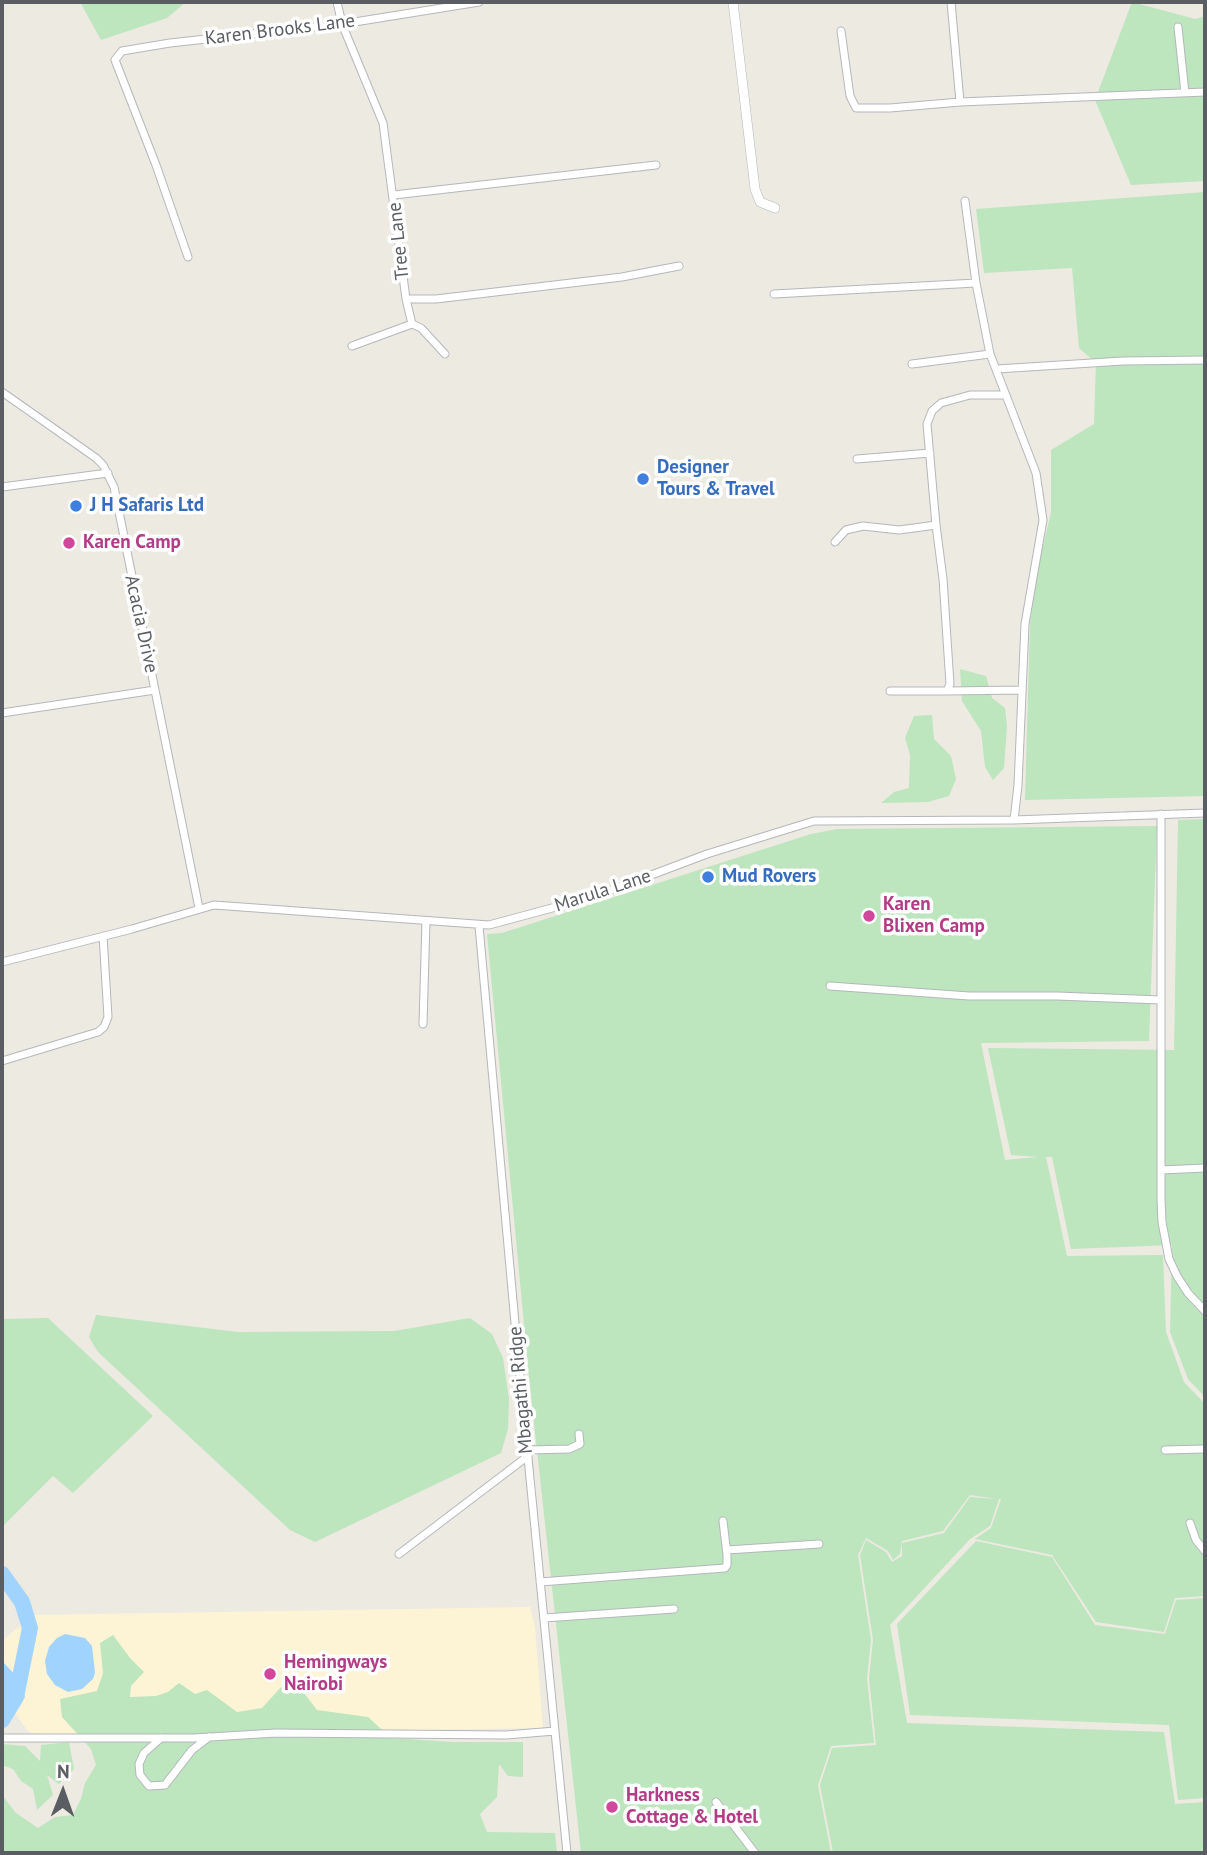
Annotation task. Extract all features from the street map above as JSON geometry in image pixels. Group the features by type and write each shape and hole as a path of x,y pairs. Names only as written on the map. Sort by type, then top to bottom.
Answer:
{"street":[{"name":"Tree Lane","path":"337,2 342,23 383,123 407,299 436,299 622,277 678,266"},
{"name":"Karen Brooks Lane","path":"188,257 115,60 122,51 342,23 479,2"},
{"path":"733,2 755,190 760,202 775,208"},
{"path":"951,2 960,102"},
{"path":"1178,27 1185,93"},
{"path":"841,31 850,96 856,108 1205,92"},
{"path":"394,195 656,165"},
{"path":"965,201 976,283 990,354 1036,473 1043,520 1025,624 1014,820"},
{"path":"774,294 976,283"},
{"path":"407,299 412,324"},
{"path":"352,346 412,324 421,328 445,355"},
{"path":"912,364 990,354"},
{"path":"997,369 1047,368 1123,361 1205,360"},
{"name":"Acacia Drive","path":"2,392 96,458 114,486 199,908"},
{"path":"947,691 950,684 943,579 926,424 932,411 941,403 970,395 1005,395"},
{"path":"857,459 930,453"},
{"path":"2,487 108,473"},
{"path":"835,542 846,530 863,526 899,530 936,525"},
{"path":"890,691 1021,690"},
{"path":"2,713 155,691"},
{"name":"Marula Lane","path":"2,961 199,908 226,905 489,925 593,897 707,854 814,821 1014,820 1205,813"},
{"path":"1161,814 1161,1210 1169,1259 1188,1293 1205,1311"},
{"path":"423,1024 426,922"},
{"name":"Mbagathi Ridge","path":"479,926 567,1853"},
{"path":"2,1061 98,1032 104,1027 108,1017 103,936"},
{"path":"830,986 969,996 1161,1000"},
{"path":"1161,1170 1205,1168"},
{"path":"399,1554 527,1453 569,1448 580,1444 579,1434"},
{"path":"1165,1450 1205,1449"},
{"path":"540,1582 725,1568 727,1550 723,1521"},
{"path":"1190,1523 1196,1540 1205,1551"},
{"path":"727,1550 819,1544"},
{"path":"544,1618 674,1609"},
{"path":"4,1738 161,1738 276,1733 506,1735 555,1731"},
{"path":"161,1738 144,1753 139,1764 140,1775 149,1786 165,1784 192,1750 209,1737"},
{"path":"716,1802 755,1853"}],"shaded area":[{"name":"Hemingways Nairobi","path":"530,1607 535,1627 543,1728 37,1736 27,1730 10,1706 2,1707 2,1641 33,1615"}],"green space":[{"path":"80,2 186,2 167,18 101,40"},
{"path":"1132,2 1195,19 1205,16 1205,181 1131,185 1095,100"},
{"path":"1205,192 1205,796 1025,800 1030,624 1039,561 1051,513 1051,450 1094,424 1096,363 1079,348 1072,268 984,273 976,209"},
{"path":"960,669 986,676 992,698 1005,708 1007,726 1004,768 993,780 985,767 981,731 962,701"},
{"path":"932,715 934,739 951,756 956,779 949,796 928,802 881,803 894,792 909,788 910,755 905,738 914,716"},
{"path":"1205,819 1205,1397 1188,1379 1170,1332 1172,1245 1071,1249 1052,1157 1046,1157 1067,1256 1163,1255 1166,1332 1184,1382 1205,1404 1205,1596 1175,1598 1164,1632 1096,1622 1052,1555 975,1539 991,1528 999,1499 990,1526 970,1539 890,1625 907,1723 1164,1732 1175,1804 1205,1802 1205,1853 833,1853 820,1785 832,1748 876,1745 869,1678 873,1640 860,1555 866,1540 886,1552 892,1562 902,1556 902,1543 944,1533 970,1497 997,1499 970,1495 943,1531 902,1541 900,1554 893,1560 888,1551 866,1538 858,1555 871,1640 867,1678 874,1743 831,1746 818,1785 831,1853 581,1853 529,1377 487,934 502,933 811,834 837,829 1157,826 1149,1041 981,1043 1005,1160 1038,1157 1011,1155 988,1048 1174,1050 1178,820"},
{"path":"96,1315 238,1332 394,1331 470,1318 492,1334 503,1358 509,1399 508,1429 501,1453 315,1542 290,1530 98,1352 89,1337"},
{"path":"48,1318 153,1416 73,1493 53,1476 2,1527 2,1319"},
{"path":"976,1541 1052,1557 1095,1625 1165,1634 1176,1600 1205,1598 1205,1798 1178,1800 1169,1725 910,1715 897,1624"},
{"path":"113,1635 144,1672 131,1686 130,1697 156,1696 168,1692 179,1683 195,1694 207,1690 237,1712 262,1708 282,1686 297,1684 317,1710 368,1717 391,1738 453,1742 523,1742 523,1777 508,1776 499,1764 497,1797 480,1814 487,1832 555,1833 557,1853 2,1853 2,1795 16,1813 38,1828 55,1817 73,1815 85,1783 96,1765 91,1749 62,1717 60,1699 97,1691 103,1673 100,1643"},
{"path":"69,1742 74,1769 59,1784 47,1775 53,1795 37,1810 33,1789 21,1781 13,1769 2,1765 2,1744 25,1746 40,1761 41,1745"}],"water":[{"path":"65,1634 85,1638 92,1646 95,1673 93,1679 82,1689 68,1692 55,1685 47,1674 45,1661 49,1647"},
{"path":"2,1661 21,1681 25,1698 2,1707"}],"waterway":[{"path":"2,1574 22,1602 30,1628 16,1697 2,1720"}],"place":[{"name":"Designer Tours & Travel","path":"643,479"},
{"name":"J H Safaris Ltd","path":"76,506"},
{"name":"Karen Camp","path":"69,543"},
{"name":"Mud Rovers","path":"708,877"},
{"name":"Karen Blixen Camp","path":"869,916"},
{"name":"Hemingways Nairobi","path":"270,1674"},
{"name":"Harkness Cottage & Hotel","path":"612,1807"}]}
